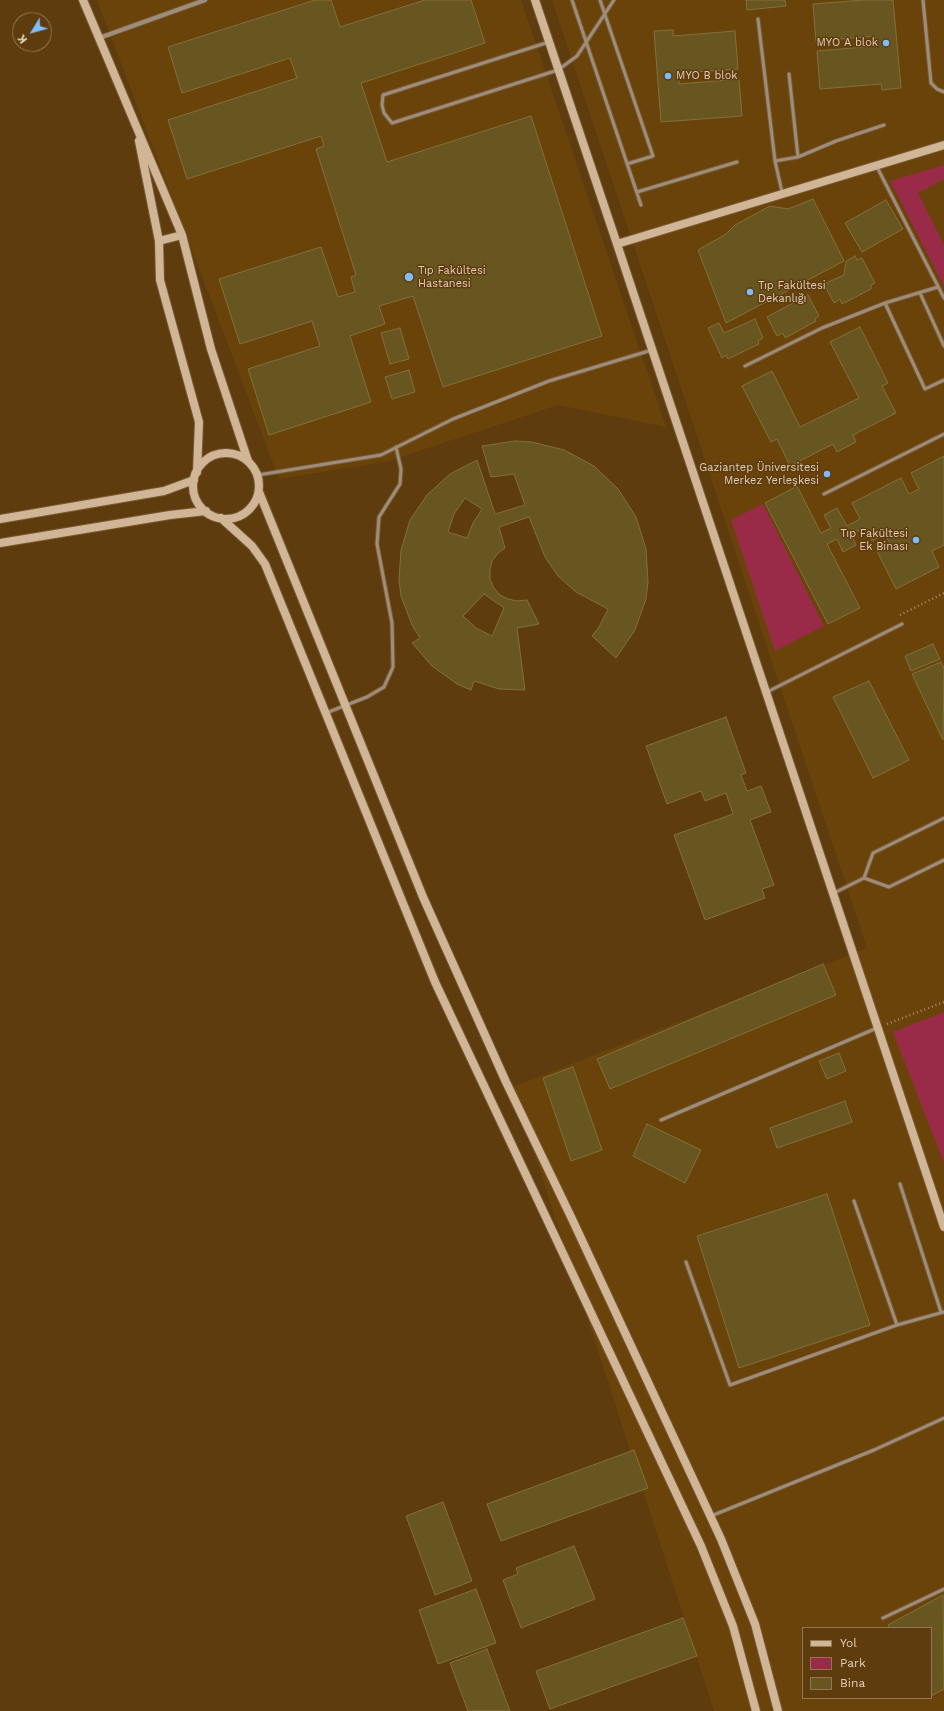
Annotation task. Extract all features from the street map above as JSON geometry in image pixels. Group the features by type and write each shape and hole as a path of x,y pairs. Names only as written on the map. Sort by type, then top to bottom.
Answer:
{"street":[{"path":"83,0 182,235 211,349 248,461 258,475 259,492 345,706 423,897 506,1082 577,1228 721,1539 755,1624 778,1711"},
{"path":"99,38 205,0"},
{"path":"535,0 654,350 832,894 944,1227"},
{"path":"135,125 159,241 160,280 181,362 199,422 195,497 206,512"},
{"path":"617,244 944,144"},
{"path":"159,241 182,235"},
{"path":"0,519 164,491 195,476 208,459 224,453 241,456 248,461"},
{"path":"0,543 170,515 206,512 221,518 229,519 245,513 252,507 259,492"},
{"path":"221,518 252,546 265,564 435,982 701,1546 733,1626 756,1711"}],"lane":[{"path":"572,0 641,205"},
{"path":"600,0 653,156 627,164"},
{"path":"549,42 383,95 383,110 392,123 558,70 577,56 614,0"},
{"path":"923,0 931,82 937,89 944,92"},
{"path":"758,19 775,161 782,194"},
{"path":"789,74 798,157"},
{"path":"775,161 798,157 836,141 884,125"},
{"path":"637,192 737,162"},
{"path":"876,166 944,298"},
{"path":"746,366 822,328 885,303 938,287"},
{"path":"920,293 944,346"},
{"path":"885,303 925,389 944,380"},
{"path":"258,475 381,455 453,419 549,381 654,350"},
{"path":"824,494 944,434"},
{"path":"326,713 367,697 384,687 393,667 392,623 377,544 380,517 400,484 401,469 396,447"},
{"path":"766,693 902,624"},
{"path":"832,894 864,878 873,853 944,818"},
{"path":"864,878 889,887 944,860"},
{"path":"661,1120 877,1028"},
{"path":"686,1262 730,1385 897,1325 943,1312 900,1184"},
{"path":"854,1201 897,1325"},
{"path":"710,1516 874,1450 944,1418"},
{"path":"883,1618 944,1589"}],"path":[{"path":"877,1028 944,1002"}],"shaded area":[{"name":"Tıp Fakültesi Hastanesi","path":"97,0 521,0 666,427 558,405 389,461 279,479"},
{"name":"Gaziantep Üniversitesi Merkez Yerleşkesi","path":"552,0 944,0 944,1711 714,1711 513,1087 867,948"}],"green space":[{"path":"944,165 944,179 918,193 944,245 944,286 890,181"},
{"path":"763,504 824,626 775,651 731,520"},
{"path":"944,1012 944,1163 893,1032"}],"building":[{"path":"315,0 331,0 340,27 425,0 471,0 485,43 361,83 387,162 531,116 602,336 443,387 413,296 379,306 385,324 350,336 371,402 269,435 248,369 320,346 312,321 240,344 219,279 321,247 338,297 355,292 351,277 356,275 316,149 324,146 321,136 187,179 168,120 297,78 290,58 182,93 168,47"},
{"path":"746,0 785,0 786,6 747,10"},
{"name":"MYO A blok","path":"864,0 893,0 901,88 882,90 881,84 820,89 817,51 876,46 875,36 816,41 813,4"},
{"name":"MYO B blok","path":"673,30 673,36 735,31 738,69 679,73 679,84 739,79 742,116 661,122 654,31"},
{"name":"Tıp Fakültesi Dekanlığı","path":"813,199 844,261 726,323 698,250 726,234 735,225 770,206 788,209"},
{"path":"886,200 903,229 862,252 845,223"},
{"path":"855,256 857,260 862,258 875,283 871,285 871,289 842,304 840,299 834,303 824,284 844,275 846,261"},
{"path":"808,295 819,316 815,319 816,321 785,338 783,333 777,336 767,317"},
{"path":"755,319 763,338 758,341 759,344 728,359 726,355 722,358 708,328 719,323 724,333"},
{"path":"860,327 888,383 882,386 896,413 853,435 856,442 837,452 833,444 790,466 777,439 771,442 742,386 772,371 800,427 859,398 830,342"},
{"path":"400,328 409,359 390,364 381,333"},
{"path":"409,370 415,392 392,399 385,377"},
{"path":"515,441 532,442 564,450 594,466 618,489 636,517 646,549 648,582 646,599 635,630 616,658 592,636 599,627 608,609 576,592 558,576 545,557 529,517 499,527 505,548 498,553 492,561 490,570 490,579 494,588 500,595 517,601 527,600 539,624 517,628 525,690 499,689 474,681 471,690 457,684 432,666 412,643 420,638 412,625 401,596 399,580 401,550 410,520 427,495 450,474 477,460 495,514 525,505 514,474 491,477 482,446","holes":["465,498 482,509 473,523 467,538 448,532 454,514","484,594 504,608 492,636 476,628 463,616"]},
{"name":"Tıp Fakültesi Ek Binası","path":"944,456 944,545 932,551 939,567 896,589 877,551 890,544 885,534 872,541 865,527 851,534 856,545 843,552 837,539 827,544 860,608 828,624 765,503 797,486 821,533 831,528 824,515 837,508 847,526 860,519 852,503 901,478 909,494 919,489 911,473"},
{"path":"933,644 940,659 911,671 905,656"},
{"path":"941,662 944,668 943,740 912,674"},
{"path":"869,681 909,760 873,778 833,697"},
{"path":"726,717 746,773 741,775 747,791 761,786 771,812 750,820 774,885 762,889 765,898 705,920 674,835 733,814 726,793 705,801 701,791 667,804 646,746"},
{"path":"823,964 836,995 610,1089 597,1059"},
{"path":"839,1053 846,1071 827,1079 819,1061"},
{"path":"573,1067 602,1150 571,1161 543,1078"},
{"path":"845,1101 852,1122 777,1148 770,1128"},
{"path":"647,1124 701,1150 685,1183 633,1156"},
{"path":"827,1194 870,1325 739,1368 697,1236"},
{"path":"634,1450 648,1488 501,1541 487,1504"},
{"path":"443,1502 472,1581 435,1595 406,1516"},
{"path":"574,1546 595,1599 521,1628 503,1580 518,1574 516,1568"},
{"path":"476,1589 496,1643 438,1664 419,1610"},
{"path":"943,1595 944,1689 932,1695 932,1627 889,1627 888,1625"},
{"path":"683,1618 697,1656 550,1709 536,1671"},
{"path":"487,1649 510,1711 468,1711 450,1663"}],"place":[{"name":"MYO A blok","path":"886,43"},
{"name":"MYO B blok","path":"668,76"},
{"name":"Tıp Fakültesi Hastanesi","path":"409,277"},
{"name":"Tıp Fakültesi Dekanlığı","path":"750,292"},
{"name":"Gaziantep Üniversitesi Merkez Yerleşkesi","path":"827,474"},
{"name":"Tıp Fakültesi Ek Binası","path":"916,540"}]}
